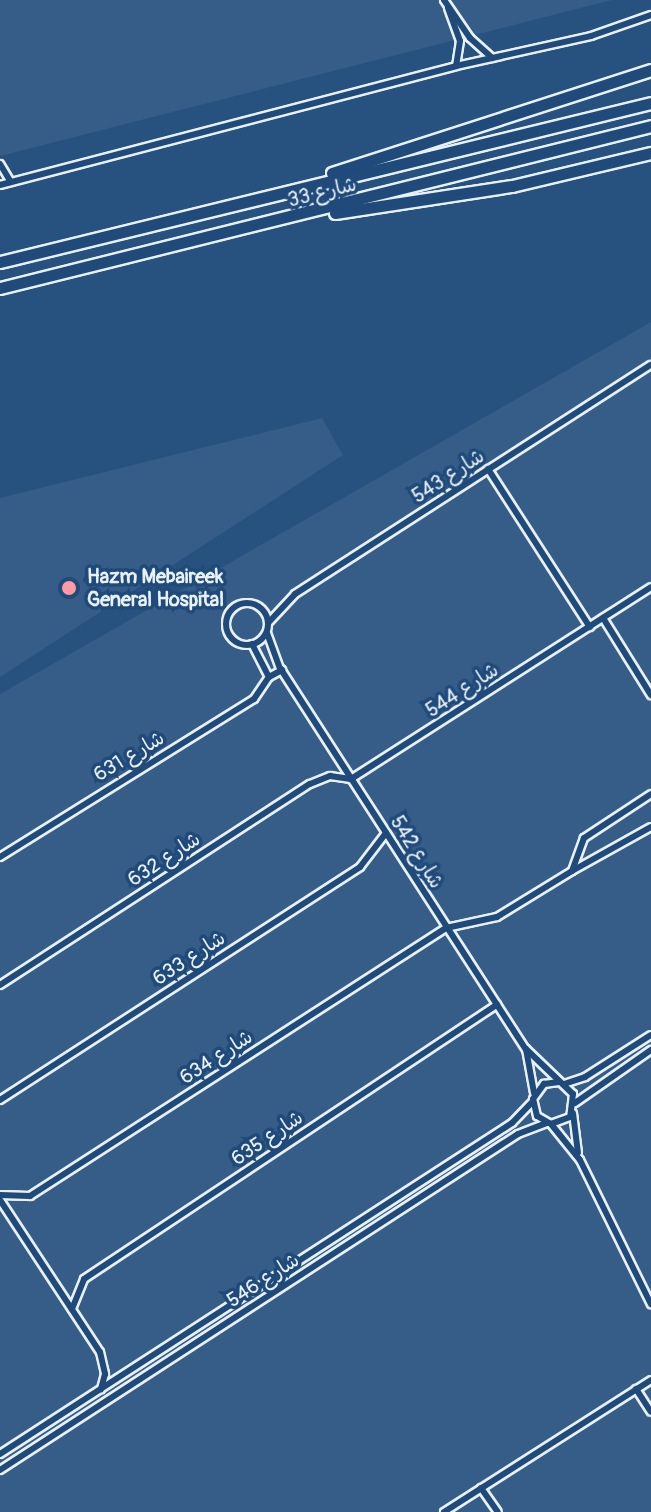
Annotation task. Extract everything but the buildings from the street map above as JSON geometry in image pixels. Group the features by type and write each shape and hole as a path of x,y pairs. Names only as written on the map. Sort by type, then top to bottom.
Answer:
{"highway":[{"path":"286,189 651,70"},
{"name":"شارع 33","path":"0,262 286,189 576,124 651,103"},
{"name":"شارع 33","path":"0,288 581,146 651,126"},
{"path":"290,218 512,186 651,153"}],"street":[{"path":"445,2 492,58"},
{"path":"445,2 460,41 456,66"},
{"path":"0,185 456,66 627,27 651,15"},
{"path":"0,164 11,182"},
{"name":"شارع 543","path":"269,622 295,594 651,365"},
{"path":"488,469 590,627"},
{"name":"شارع 544","path":"351,779 651,587"},
{"path":"254,603 269,622 267,633 252,644 237,642 228,633 231,610 254,603"},
{"path":"603,618 651,695"},
{"name":"شارع 542","path":"267,633 282,670 446,928 526,1049 561,1083"},
{"path":"252,644 269,677 282,670"},
{"name":"شارع 631","path":"0,857 254,699 269,677"},
{"name":"شارع 632","path":"0,985 310,784 330,776 351,779"},
{"path":"572,871 584,838 651,794"},
{"path":"446,928 497,917 651,827"},
{"name":"شارع 633","path":"0,1100 360,867 386,833"},
{"name":"شارع 634","path":"0,1197 22,1198 37,1192 446,928"},
{"name":"شارع 635","path":"72,1309 74,1292 84,1279 497,1005"},
{"path":"651,1035 585,1077 544,1084 534,1097 537,1116 549,1124 580,1160 651,1304"},
{"name":"شارع 542","path":"526,1049 534,1097"},
{"path":"580,1160 573,1113 575,1103 651,1050"},
{"path":"561,1083 575,1103"},
{"name":"شارع 546","path":"0,1454 512,1123 534,1097"},
{"path":"549,1124 573,1113"},
{"name":"شارع 546","path":"0,1470 518,1134 549,1124"},
{"path":"0,1197 103,1359 101,1389"},
{"path":"444,1512 651,1380"},
{"path":"636,1389 651,1412"},
{"path":"481,1488 498,1512"}],"shaded area":[{"path":"0,0 612,0 0,156"},
{"path":"651,322 651,1512 0,1512 0,694"},
{"name":"Hazm Mebaireek General Hospital","path":"322,418 343,455 0,677 0,498"}],"place":[{"name":"Hazm Mebaireek General Hospital","path":"69,588"}]}
